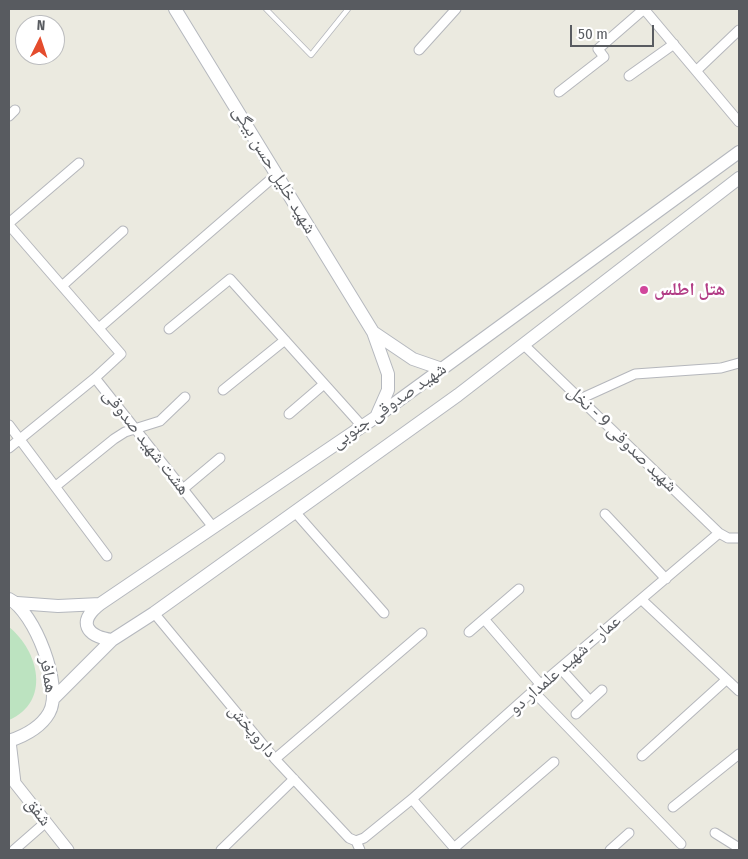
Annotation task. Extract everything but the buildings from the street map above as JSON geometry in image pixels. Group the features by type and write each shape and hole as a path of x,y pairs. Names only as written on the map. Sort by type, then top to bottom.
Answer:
{"main road":[{"name":"شهید خلیل حسن بیگی","path":"176,9 373,332"},
{"name":"شهید صدوقی جنوبی","path":"100,604 376,417 739,152"},
{"name":"شهید صدوقی جنوبی","path":"53,699 112,640 154,613 458,395 739,178"},
{"path":"373,332 413,359 442,369"},
{"path":"373,332 388,374 388,390 376,417"},
{"path":"13,601 58,606 100,604"},
{"name":"همافر","path":"9,741 38,727 50,712 53,699 51,670 43,645 13,601"},
{"path":"100,604 86,618 90,633 96,638 112,640"}],"street":[{"path":"419,50 456,9"},
{"path":"559,92 604,57 598,49 644,9 739,122"},
{"path":"696,71 739,30"},
{"path":"629,76 674,44"},
{"path":"9,224 79,163"},
{"path":"99,328 277,174"},
{"name":"هشت شهید صدوقی","path":"9,224 121,354 95,378 213,527"},
{"path":"62,286 123,231"},
{"path":"169,328 230,279 362,426"},
{"path":"223,390 285,340"},
{"name":"شهید صدوقی 9 - نخل","path":"524,345 719,533"},
{"path":"580,399 636,374 721,368 739,363"},
{"path":"9,448 95,378"},
{"path":"289,414 324,384"},
{"path":"56,486 114,439 160,421 185,397"},
{"path":"9,425 107,556"},
{"path":"183,489 220,458"},
{"path":"295,512 384,613"},
{"path":"605,514 666,579"},
{"path":"719,533 728,538 739,539"},
{"name":"عمار - شهید علمدار دو","path":"356,841 364,838 412,799 533,691 719,533"},
{"path":"469,632 519,589"},
{"path":"642,600 739,691"},
{"name":"داروپخش","path":"154,613 275,759 349,838 356,841"},
{"path":"484,620 542,685"},
{"path":"275,759 422,634"},
{"path":"561,669 590,701"},
{"path":"642,756 726,680"},
{"path":"576,714 602,690"},
{"path":"533,691 681,844"},
{"name":"شفق","path":"9,741 15,783 68,850"},
{"path":"673,808 739,754"},
{"path":"412,799 455,849 554,762"},
{"path":"220,850 294,779"},
{"path":"14,850 46,822"},
{"path":"610,850 629,833"},
{"path":"715,833 739,848"},
{"path":"356,841 360,850"}],"lane":[{"path":"266,9 311,55 348,9"}],"green space":[{"path":"9,627 28,649 36,676 35,689 31,701 22,712 9,720"}],"place":[{"name":"هتل اطلس","path":"644,290"}]}
